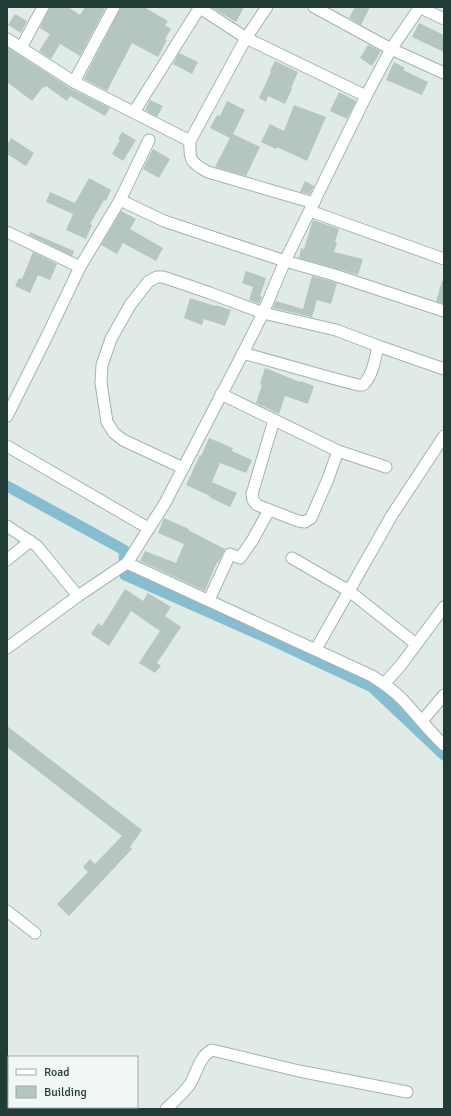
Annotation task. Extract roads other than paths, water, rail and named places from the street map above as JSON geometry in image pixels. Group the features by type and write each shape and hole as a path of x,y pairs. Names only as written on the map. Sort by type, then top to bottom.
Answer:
{"street":[{"path":"21,48 43,7"},
{"path":"74,82 114,7"},
{"path":"134,112 200,7 246,38 366,96"},
{"path":"267,7 246,38 190,141 189,154 192,160 197,166 208,172 312,207 444,259"},
{"path":"314,7 391,49 444,72"},
{"path":"7,648 125,564 165,503 220,394 243,353 263,313 285,261 366,96 391,49 420,8 444,19"},
{"path":"7,39 74,82 190,141"},
{"path":"7,416 80,267 120,200 149,140"},
{"path":"120,200 164,221 444,311"},
{"path":"7,232 80,267"},
{"path":"183,468 123,440 114,433 107,422 100,383 102,365 111,339 130,305 149,281 157,277 164,277 263,313 336,330 444,369"},
{"path":"243,353 328,378 364,385 368,380 378,346"},
{"path":"220,394 338,451 386,467"},
{"path":"274,420 252,494 253,500 257,505 298,522 305,522 311,518 338,451"},
{"path":"316,649 392,514 444,436"},
{"path":"7,446 148,528"},
{"path":"209,600 230,554 240,558 252,542 269,510"},
{"path":"7,526 30,541 46,555 78,596"},
{"path":"7,560 30,541"},
{"path":"292,558 349,591 416,644"},
{"path":"125,564 209,600 358,669 384,684 401,698 435,737 444,745"},
{"path":"384,684 401,665 444,607"},
{"path":"422,721 444,695"},
{"path":"7,911 35,933"},
{"path":"166,1109 190,1084 203,1057 207,1052 212,1050 299,1071 406,1092"}],"waterway":[{"path":"7,486 124,550 125,575 272,640 372,687 444,755"}]}
